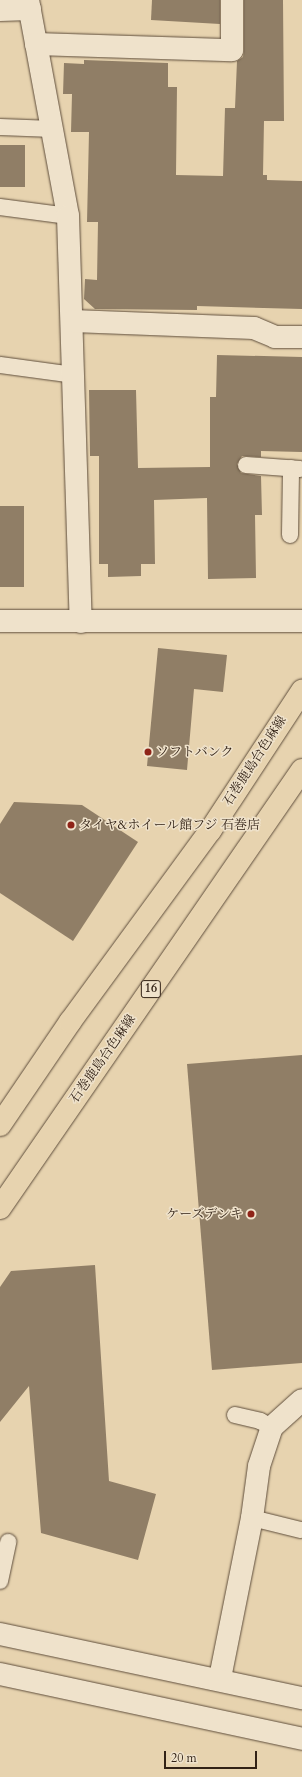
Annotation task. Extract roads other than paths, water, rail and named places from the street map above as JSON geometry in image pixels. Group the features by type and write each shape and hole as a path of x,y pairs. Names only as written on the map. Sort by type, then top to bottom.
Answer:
{"main road":[{"name":"石巻鹿島台色麻線","path":"0,1125 70,1022 210,830 302,690"},
{"name":"石巻鹿島台色麻線","path":"0,1208 301,773"}],"street":[{"path":"36,44 232,50 232,0"},
{"path":"0,10 29,4 68,216 73,321 81,622"},
{"path":"73,321 254,328 275,337 302,337"},
{"path":"0,621 302,621"},
{"path":"220,1678 252,1518 259,1466 272,1427 302,1400"},
{"path":"0,1634 220,1678 302,1698"},
{"path":"0,1674 302,1739"}],"lane":[{"path":"0,127 53,129"},
{"path":"0,206 68,216"},
{"path":"0,365 74,375"},
{"path":"246,466 297,468 290,535"},
{"path":"235,1415 260,1421 272,1427"},
{"path":"252,1518 301,1530"},
{"path":"0,1581 8,1542"}],"place":[{"name":"ソフトバンク","path":"148,752"},
{"name":"タイヤ&ホイール館フジ 石巻店","path":"71,825"},
{"name":"ケーズデンキ","path":"251,1214"}]}
